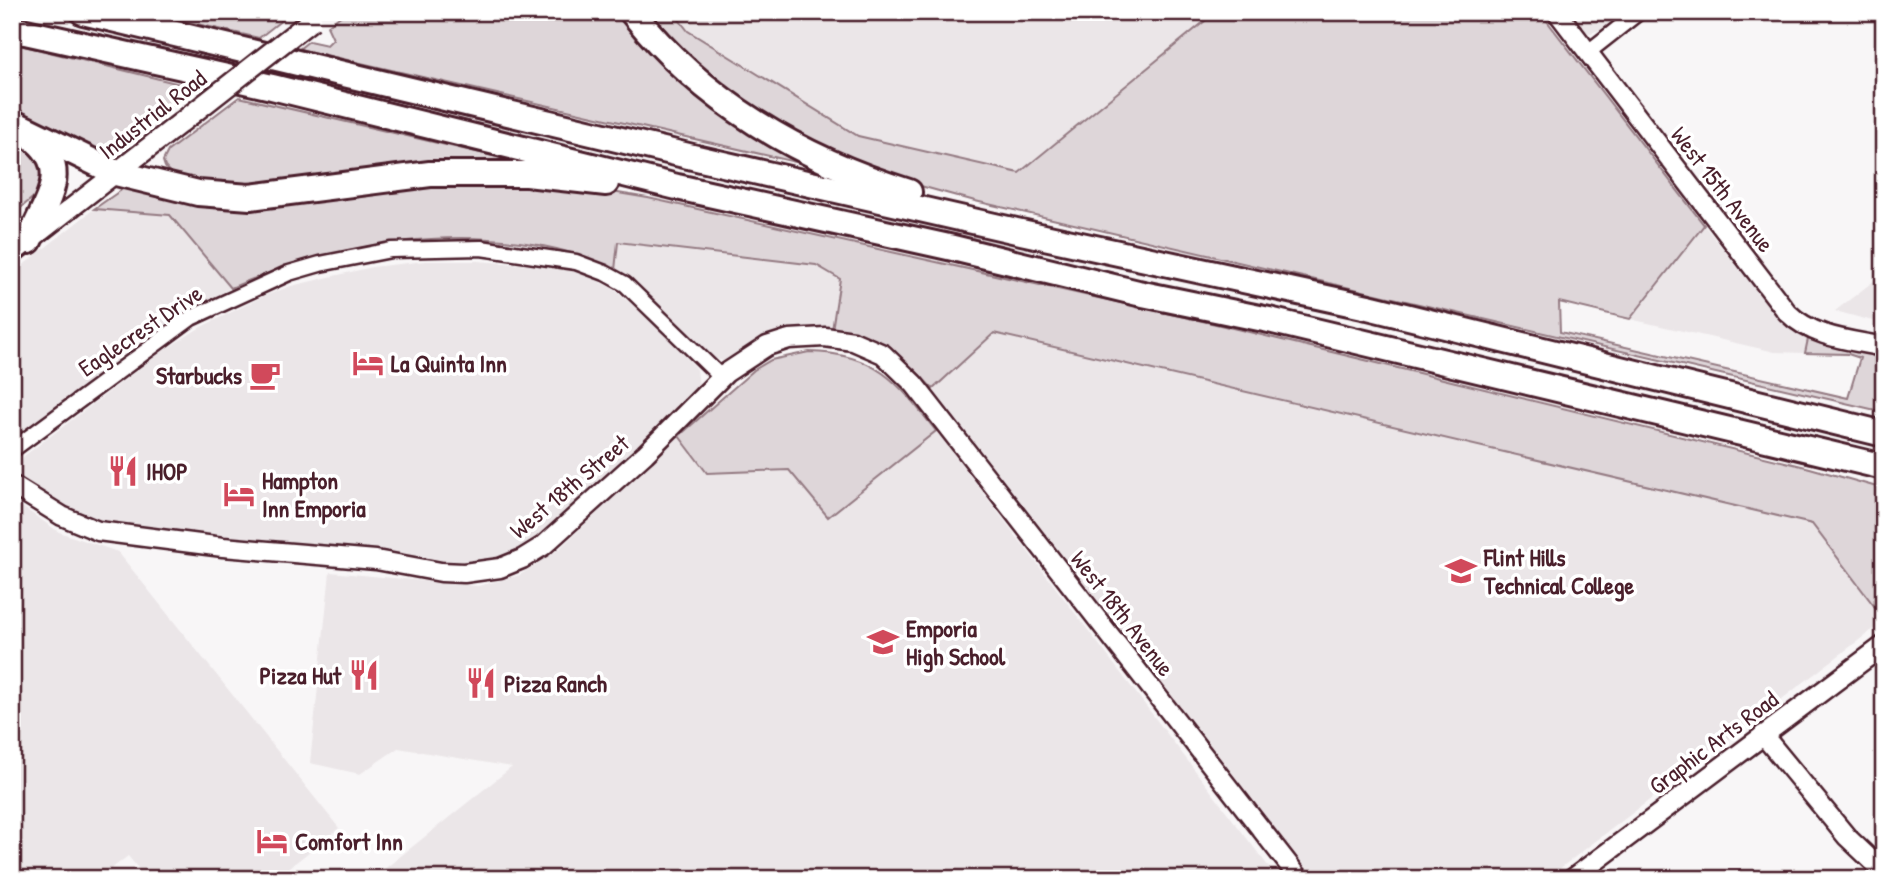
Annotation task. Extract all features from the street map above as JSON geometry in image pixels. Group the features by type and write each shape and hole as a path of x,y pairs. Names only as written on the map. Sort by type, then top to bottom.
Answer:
{"highway":[{"path":"83,12 1021,232 1368,307 1884,434"},
{"path":"632,12 654,40 686,72 748,118 797,147 886,185 942,202 1021,232"},
{"path":"12,29 272,87 677,187 978,254 1138,293 1269,320 1884,467"},
{"path":"12,123 116,173 198,193 250,197 430,174 527,174 677,187"},
{"path":"12,123 41,144 52,159 55,178 21,247"},
{"path":"1794,411 1884,425"},
{"path":"1788,445 1884,481"}],"main road":[{"name":"Industrial Road","path":"116,173 317,16"}],"street":[{"name":"West 15th Avenue","path":"1557,12 1787,312 1799,324 1812,331 1884,347"},
{"path":"1587,53 1639,12"},
{"name":"Industrial Road","path":"21,247 116,173"},
{"name":"Eaglecrest Drive","path":"12,450 191,318 289,273 391,250 481,248 576,262 605,273 625,284 721,377"},
{"name":"West 18th Street","path":"12,485 62,516 97,531 223,547 376,560 441,572 464,573 500,568 522,559 553,538 645,454 721,377 767,346 789,340 825,337 853,341 883,354 909,379"},
{"name":"West 18th Avenue","path":"909,379 1300,878"},
{"name":"Graphic Arts Road","path":"1572,879 1884,645"},
{"path":"1763,735 1847,837 1884,872"}],"shaded area":[{"path":"144,12 292,12 259,38"},
{"path":"346,12 619,12 649,45 802,157 800,163 299,49 309,41 327,45 333,39 327,26"},
{"path":"642,12 673,12 688,31 858,136 1019,173 1216,12 1540,12 1704,225 1630,319 1559,302 1560,332 1848,398 1860,358 1848,354 1805,353 1808,339 1884,356 1884,412 975,201 917,185 808,142 721,88"},
{"path":"673,12 1216,12 1020,173 858,136 688,31"},
{"path":"1566,12 1628,12 1604,29 1590,33 1579,28"},
{"path":"12,43 192,87 154,120 141,126 100,159 12,115"},
{"path":"239,97 519,162 233,190 171,174 163,161 168,151"},
{"path":"12,137 31,147 43,161 41,191 12,215"},
{"path":"438,180 576,186 648,198 1216,324 1810,468 1884,489 1884,619 1812,524 994,333 933,389 915,370 886,349 832,330 840,279 816,265 618,242 615,270 580,256 533,244 445,238 356,249 313,259 231,288 170,215 94,209 127,186 149,188"},
{"path":"94,209 170,215 231,288 180,314 138,342 19,438 12,440 12,274"},
{"path":"1704,225 1778,318 1793,332 1808,339 1805,353 1775,352 1630,319"},
{"path":"618,242 816,265 840,279 832,330 757,342 724,361 707,357 651,296 615,270"},
{"path":"426,261 477,261 544,266 574,271 594,279 615,290 660,329 697,369 699,386 695,393 546,531 519,551 492,560 446,562 111,527 70,512 19,478 18,471 24,456 163,351 201,327 291,286 372,267"},
{"path":"1884,273 1884,324 1835,311"},
{"name":"Flint Hills Technical College","path":"994,333 1812,524 1884,621 1546,879 1315,879 933,389"},
{"path":"809,352 852,358 869,365 897,385 936,431 828,517 789,470 707,473 679,436 754,370 771,360"},
{"name":"Emporia High School","path":"936,431 1278,879 372,879 512,767 398,748 360,774 310,763 330,572 478,586 520,575 559,549 679,436 707,473 789,470 828,517"},
{"path":"12,500 59,532 118,552 339,828 275,879 147,879 128,856 98,879 12,879"}],"place":[{"name":"La Quinta Inn","path":"368,363"},
{"name":"Starbucks","path":"265,375"},
{"name":"IHOP","path":"123,471"},
{"name":"Hampton Inn Emporia","path":"239,494"},
{"name":"Flint Hills Technical College","path":"1461,571"},
{"name":"Emporia High School","path":"883,642"},
{"name":"Pizza Hut","path":"364,675"},
{"name":"Pizza Ranch","path":"481,683"},
{"name":"Comfort Inn","path":"272,841"}]}
